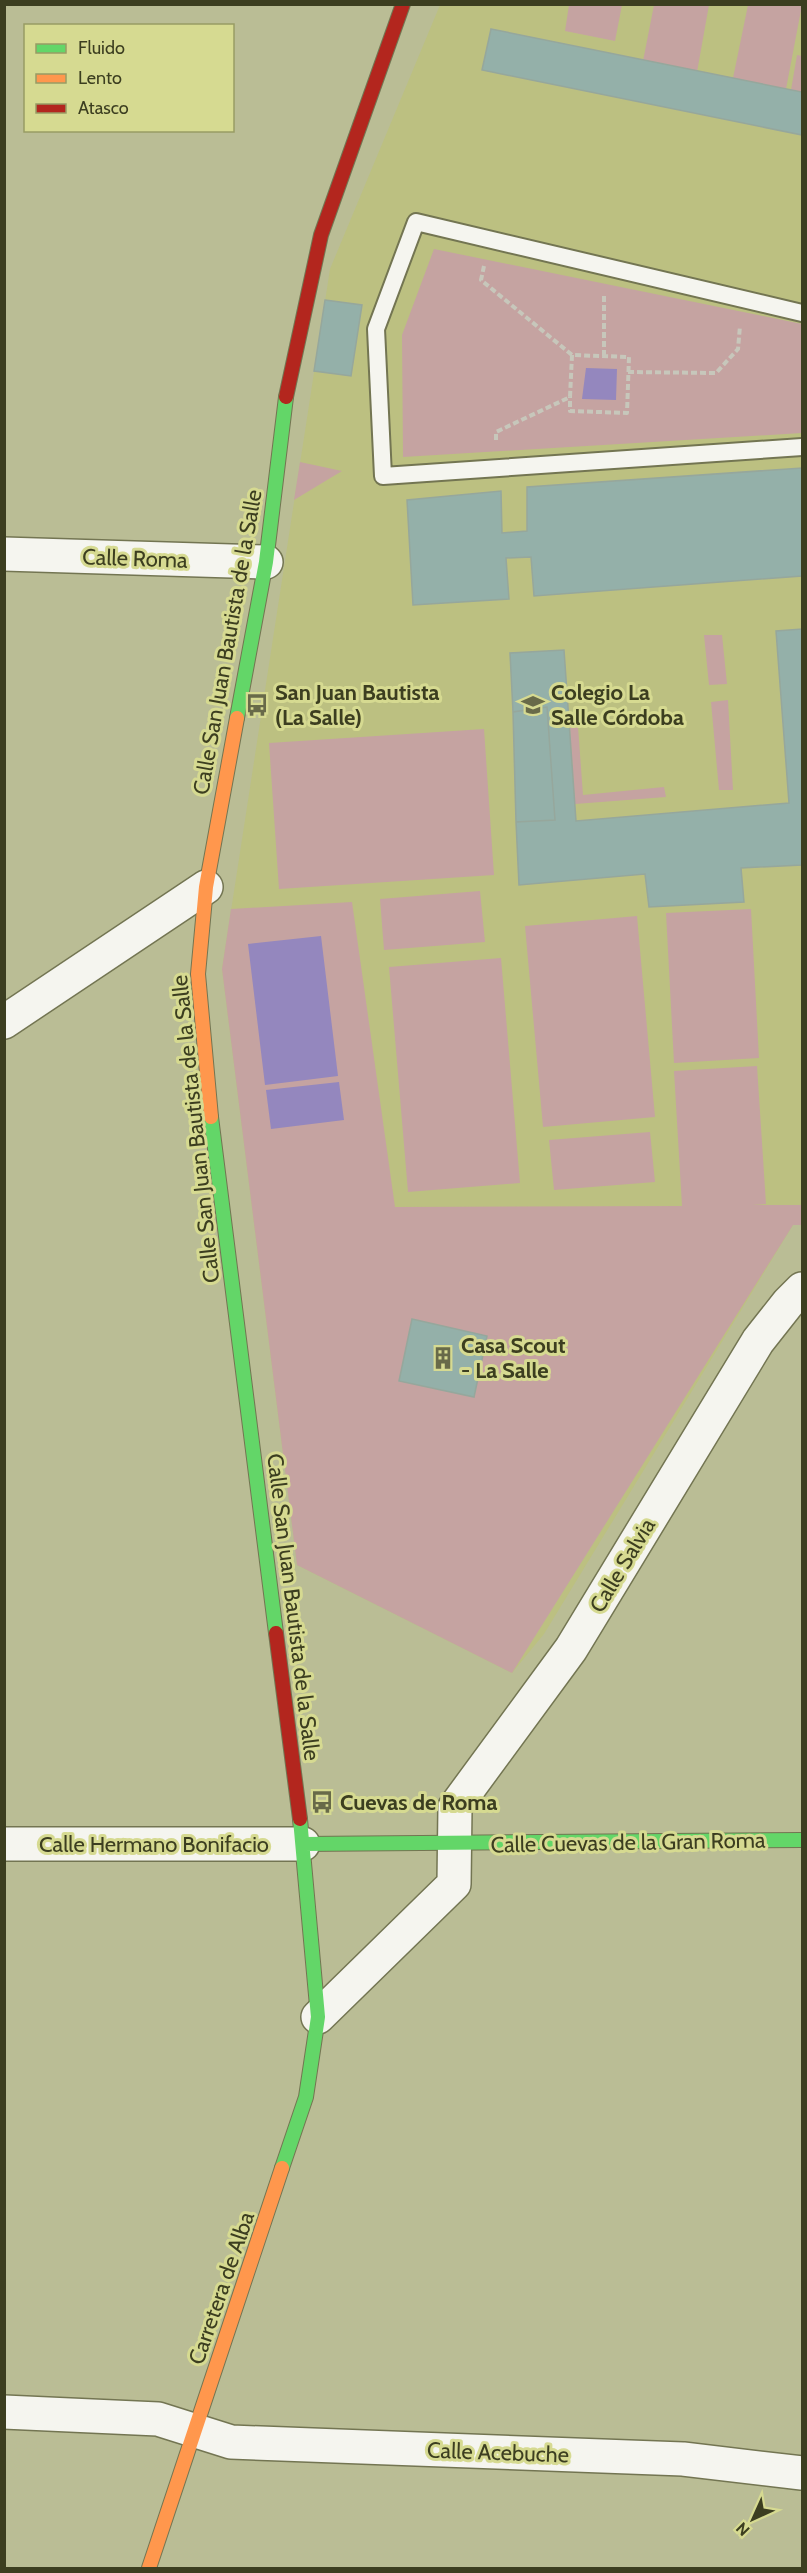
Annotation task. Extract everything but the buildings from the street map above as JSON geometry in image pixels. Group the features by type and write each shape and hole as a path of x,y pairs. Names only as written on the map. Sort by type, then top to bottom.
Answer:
{"street":[{"name":"Calle San Juan Bautista de la Salle","path":"318,2017 303,1844 212,1131 198,974 206,887 266,562 287,391 321,235 403,4"},
{"name":"Calle Roma","path":"4,554 266,562"},
{"path":"4,1022 206,887"},
{"name":"Calle Salvia","path":"454,1844 455,1807 572,1649 758,1341 802,1289"},
{"name":"Calle Cuevas de la Gran Roma","path":"303,1844 802,1840"},
{"name":"Calle Hermano Bonifacio","path":"4,1844 303,1844"},
{"path":"318,2017 454,1884 454,1844"},
{"name":"Carretera de Alba","path":"149,2568 306,2097 318,2017"},
{"name":"Calle Acebuche","path":"4,2412 158,2419 231,2442 682,2459 802,2473"}],"lane":[{"path":"802,313 416,222 376,329 383,476 802,447"}],"path":[{"path":"489,239 482,280 572,355 629,357 627,413 570,411 572,355"},
{"path":"604,356 605,266"},
{"path":"628,372 716,373 738,349 741,298"},
{"path":"497,468 496,432 570,397"}],"shaded area":[{"name":"Colegio La Salle Córdoba","path":"440,5 802,5 802,1225 793,1225 544,1634 512,1673 297,1565 222,969 330,269"},
{"path":"569,5 622,5 615,41 565,31"},
{"path":"654,5 709,5 697,72 643,61"},
{"path":"748,5 802,5 786,89 733,78"},
{"path":"797,55 802,56 802,92 791,90"},
{"path":"434,249 802,324 802,433 403,457 402,335"},
{"path":"586,368 617,369 616,400 582,399"},
{"path":"300,462 342,471 294,500"},
{"path":"704,635 722,635 727,684 709,685"},
{"path":"728,700 733,790 719,790 711,702"},
{"path":"577,713 583,795 664,787 666,797 575,804 569,714"},
{"path":"484,729 494,875 279,889 269,743"},
{"path":"480,891 485,942 384,950 380,899"},
{"path":"352,902 395,1207 682,1206 674,1071 757,1066 766,1204 752,1205 802,1205 802,1225 793,1225 512,1673 297,1565 222,969 231,909"},
{"path":"751,909 759,1058 674,1063 666,913"},
{"path":"637,916 655,1117 543,1127 525,926"},
{"path":"321,936 338,1076 265,1085 248,944"},
{"path":"501,958 520,1183 408,1192 389,967"},
{"path":"339,1082 344,1120 271,1129 266,1090"},
{"path":"650,1132 655,1182 554,1190 549,1140"}],"traffic: fast":[{"path":"237,718 266,562 286,397"},
{"path":"211,1117 276,1633"},
{"path":"282,2168 306,2097 318,2017 300,1819"},
{"path":"303,1844 802,1840"}],"traffic: slow":[{"path":"211,1117 198,974 206,887 237,718"},
{"path":"149,2568 282,2168"}],"traffic: jam":[{"path":"286,397 321,235 403,4"},
{"path":"276,1633 300,1819"}],"place":[{"name":"San Juan Bautista (La Salle)","path":"257,705"},
{"name":"Colegio La Salle Córdoba","path":"533,705"},
{"name":"Casa Scout - La Salle","path":"443,1358"},
{"name":"Cuevas de Roma","path":"322,1802"}]}
